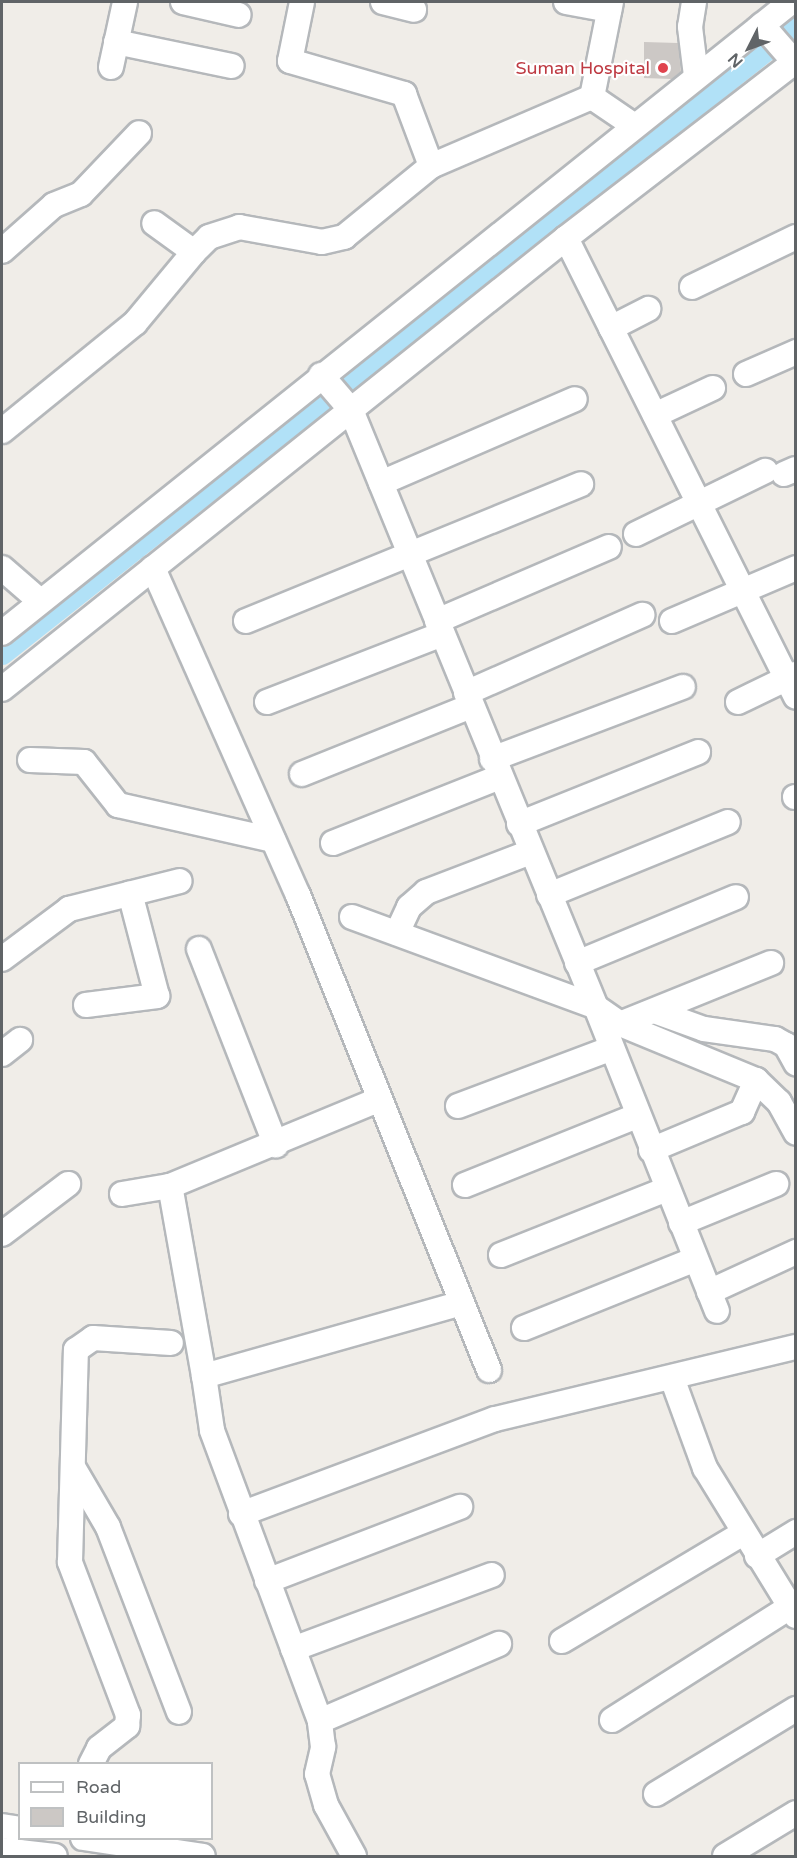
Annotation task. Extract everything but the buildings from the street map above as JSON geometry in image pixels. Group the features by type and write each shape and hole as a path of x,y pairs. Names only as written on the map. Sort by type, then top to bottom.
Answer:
{"street":[{"path":"111,66 124,2"},
{"path":"183,2 239,15"},
{"path":"302,2 290,61 404,94 431,166"},
{"path":"383,2 414,9"},
{"path":"566,2 610,6 592,97"},
{"path":"694,2 690,27 696,76"},
{"path":"2,633 633,125 791,2"},
{"path":"2,689 566,238 795,62 762,25"},
{"path":"116,42 232,66"},
{"path":"2,431 135,323 209,237 239,227 322,242 344,237 431,166 592,97"},
{"path":"592,97 633,125"},
{"path":"2,250 54,205 81,194 139,133"},
{"path":"154,223 194,252"},
{"path":"692,287 795,237"},
{"path":"566,238 792,683 738,702"},
{"path":"611,328 648,309"},
{"path":"746,374 795,352"},
{"path":"321,375 351,410 596,1007 610,1049 713,1301 795,1252"},
{"path":"656,416 713,388"},
{"path":"381,483 575,399"},
{"path":"636,534 700,504 782,471"},
{"path":"246,621 582,484"},
{"path":"267,702 439,627 609,547"},
{"path":"672,621 745,592 795,567"},
{"path":"2,568 40,602"},
{"path":"153,568 273,840 489,1370"},
{"path":"302,774 468,699 642,615"},
{"path":"333,843 496,768 683,687"},
{"path":"519,824 698,752"},
{"path":"30,759 84,762 118,805 273,840"},
{"path":"549,895 728,822"},
{"path":"397,933 409,907 426,892 531,852"},
{"path":"2,959 69,909 180,880"},
{"path":"86,1005 157,996 130,894"},
{"path":"577,963 736,897"},
{"path":"352,917 596,1007 620,1024 756,1080 779,1102 794,1128"},
{"path":"199,949 276,1144"},
{"path":"620,1024 771,963"},
{"path":"654,1011 704,1029 775,1039 786,1045 795,1063"},
{"path":"458,1106 610,1049"},
{"path":"651,1150 742,1112 756,1080"},
{"path":"122,1194 170,1186 380,1099"},
{"path":"465,1185 637,1116"},
{"path":"2,1234 68,1184"},
{"path":"681,1223 776,1184"},
{"path":"170,1186 212,1430 241,1514 320,1721 323,1747 317,1774 326,1805 354,1857"},
{"path":"501,1255 667,1189"},
{"path":"524,1328 696,1259"},
{"path":"204,1376 462,1303"},
{"path":"92,1762 99,1748 127,1726 128,1715 70,1562 76,1350 83,1342 93,1338 171,1343"},
{"path":"241,1514 495,1419 795,1347"},
{"path":"612,1719 791,1603 757,1556 705,1468 672,1378"},
{"path":"73,1467 108,1527 179,1712"},
{"path":"267,1581 460,1506"},
{"path":"757,1556 795,1532"},
{"path":"562,1641 743,1533"},
{"path":"293,1649 492,1575"},
{"path":"320,1721 499,1644"},
{"path":"656,1794 795,1709"},
{"path":"725,1857 795,1813"},
{"path":"2,1826 18,1829"},
{"path":"101,1840 203,1857"},
{"path":"2,1850 55,1857"}],"waterway":[{"path":"2,654 796,27"}],"place":[{"name":"Suman Hospital","path":"663,68"}]}
